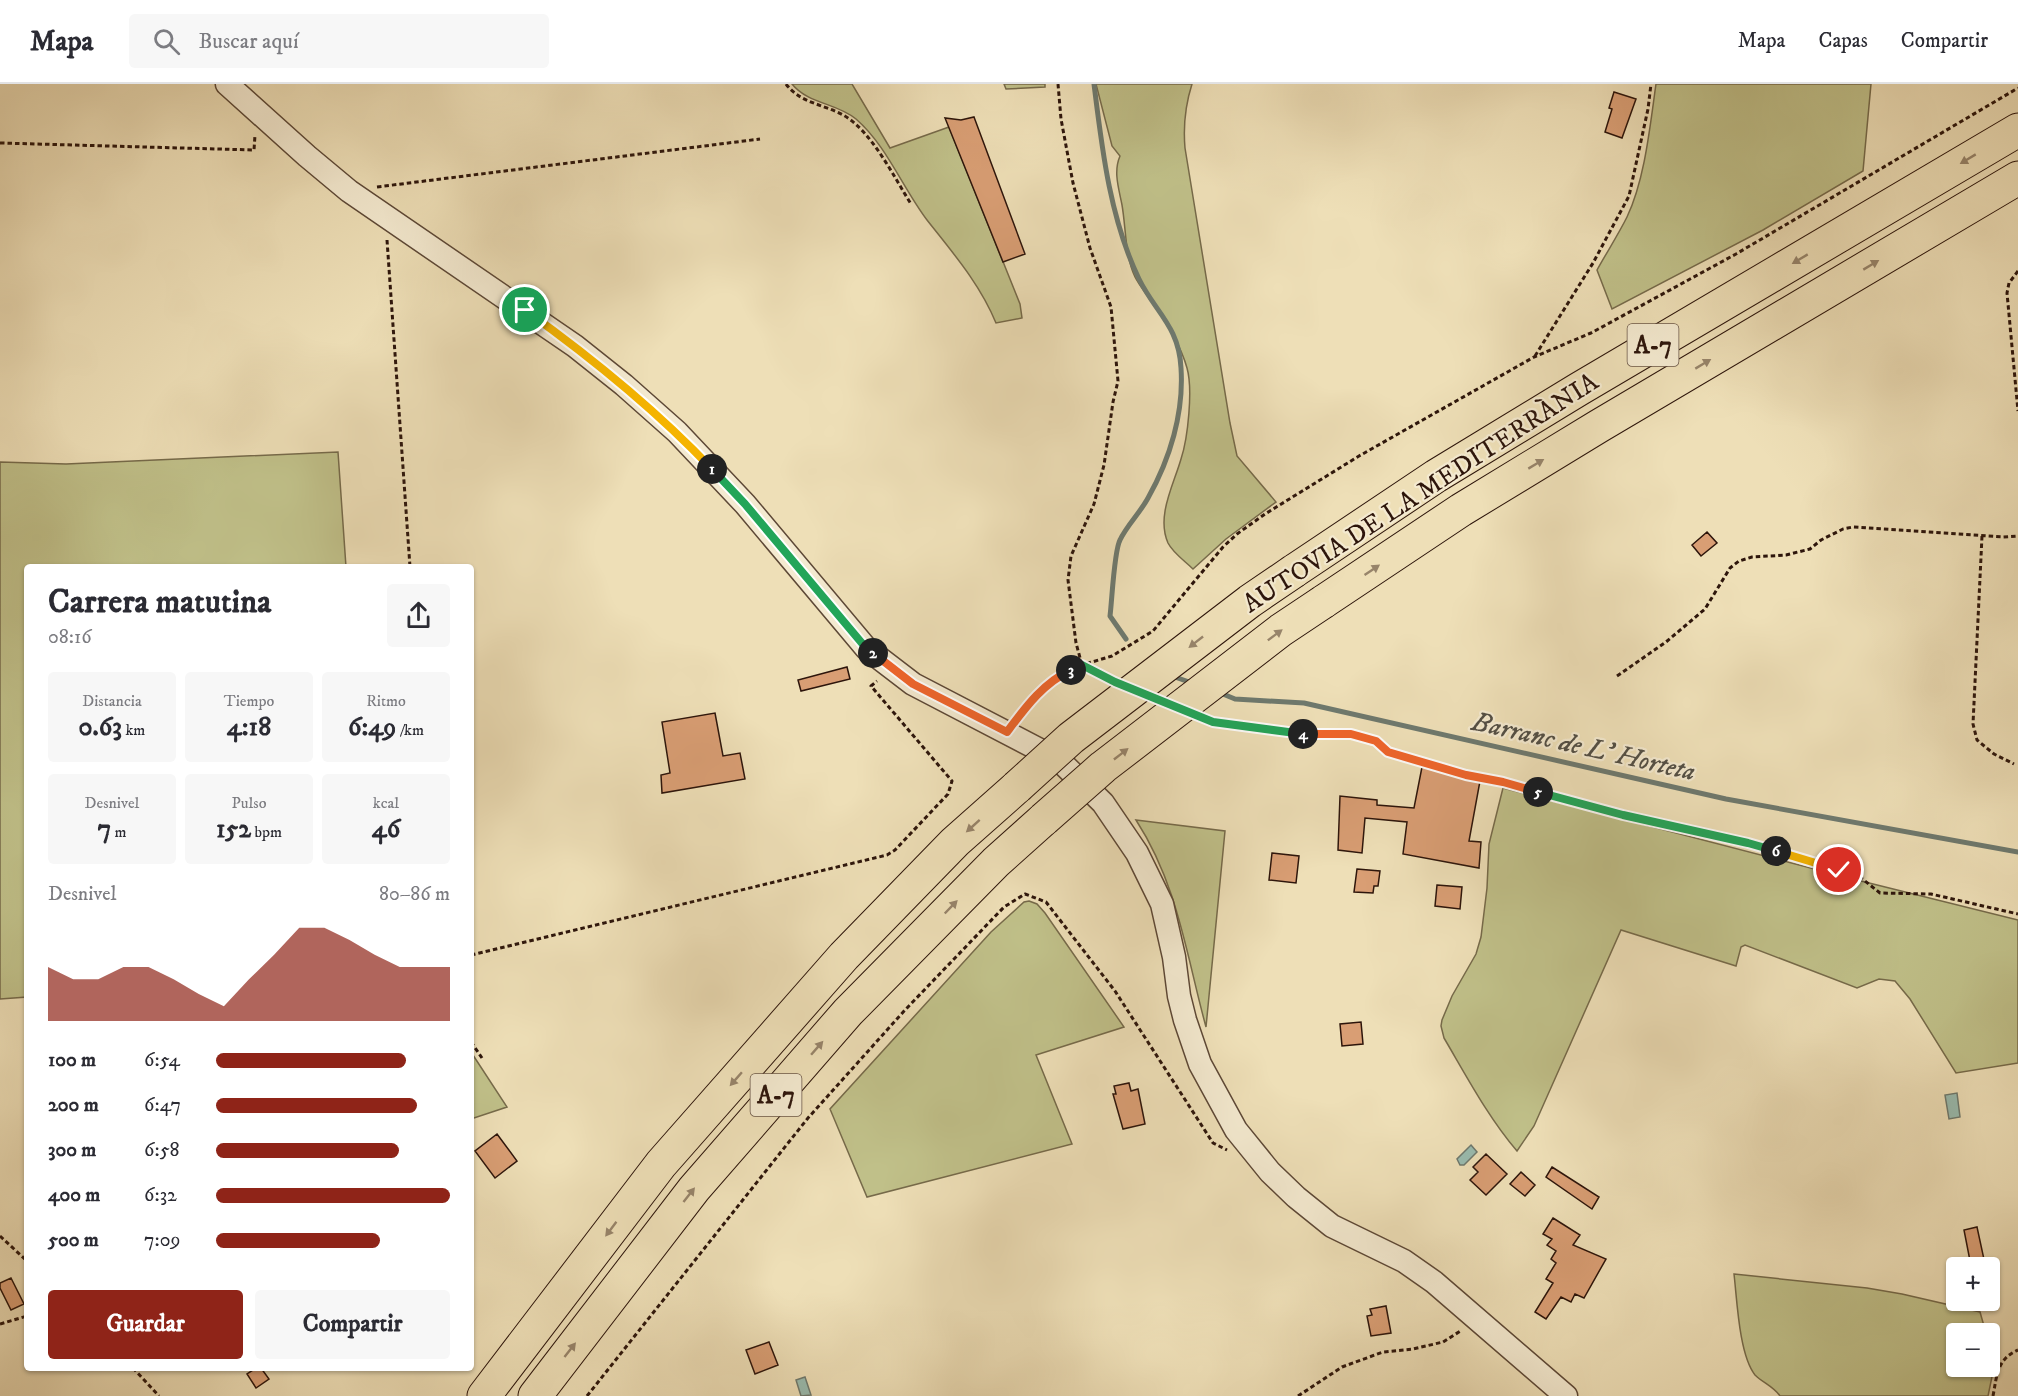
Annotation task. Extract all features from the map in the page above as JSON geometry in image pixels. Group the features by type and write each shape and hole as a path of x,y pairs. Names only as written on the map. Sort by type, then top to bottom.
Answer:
{"highway":[{"name":"AUTOVIA DE LA MEDITERRÀNIA","path":"484,1396 661,1164 844,956 955,842 1071,738 1250,601 1447,469 2018,130"},
{"name":"AUTOVIA DE LA MEDITERRÀNIA","path":"535,1396 694,1189 848,1012 996,862 1103,767 1281,630 1461,510 2018,178"}],"street":[{"path":"227,84 349,190 575,346 624,385 677,432 745,504 866,648 913,684 1059,760 1103,803 1137,853 1162,904 1174,957 1179,996 1200,1064 1236,1130 1270,1172 1296,1197 1332,1226 1404,1261 1434,1282 1566,1396"}],"path":[{"path":"786,84 804,99 843,115 858,127 874,147 911,204"},
{"path":"1058,84 1061,119 1073,183 1090,248 1112,307 1118,381 1104,465 1094,504 1071,556 1068,580 1076,643 1082,665 1115,682"},
{"path":"1534,357 1593,263 1629,195 1652,84"},
{"path":"1007,732 1031,701 1057,676 1112,656 1153,631 1223,547 1264,514 1359,456 1534,357 1591,333 1736,254 2018,88"},
{"path":"0,143 254,150 254,136 262,116"},
{"path":"349,190 760,139"},
{"path":"385,214 410,564"},
{"path":"2018,271 2009,283 2007,293 2018,411"},
{"path":"1617,676 1666,642 1705,609 1730,568 1738,561 1752,557 1786,555 1810,549 1821,540 1843,529 1853,527 1982,536 2018,536"},
{"path":"1982,536 1973,724 1977,740 1994,754 2014,764"},
{"path":"474,954 887,855 895,850 948,794 952,781 871,686 891,667"},
{"path":"1202,717 1213,722 1278,732 1310,735 1351,734 1376,741 1388,752 1466,775 1503,782 1623,815 1748,843 1839,870 1860,877 1880,893 1931,894 2018,914"},
{"path":"587,1396 808,1118 905,1010 1004,907 1025,894 1046,902 1115,991 1213,1143 1232,1152"},
{"path":"474,1046 482,1058"},
{"path":"0,1236 24,1258"},
{"path":"0,1324 24,1317"},
{"path":"1298,1396 1342,1367 1383,1352 1413,1349 1443,1342 1463,1329 1474,1317"},
{"path":"1993,1396 1999,1368 2006,1355 2018,1350"},
{"path":"136,1371 159,1396"}],"green space":[{"path":"792,84 852,84 890,148 949,127 1020,304 1022,318 996,323 974,282 927,220 867,130 848,114 806,96"},
{"path":"1004,84 1045,84 1045,87 1006,89"},
{"path":"1096,84 1192,84 1185,116 1185,148 1230,423 1237,456 1276,502 1226,539 1193,569 1170,547 1164,522 1167,500 1186,439 1190,400 1189,377 1173,335 1139,284 1132,269 1117,181 1120,156 1112,146"},
{"path":"1656,84 1871,84 1863,171 1763,230 1612,309 1597,270 1633,202 1646,152"},
{"path":"338,452 346,564 24,564 24,997 0,999 0,462 66,464"},
{"path":"1503,788 2018,920 2018,1063 1956,1073 1910,999 1895,981 1879,979 1857,988 1745,945 1741,947 1736,966 1621,930 1534,1126 1517,1151 1478,1096 1444,1038 1441,1026 1452,996 1476,954 1481,937 1489,844"},
{"path":"1136,820 1225,831 1206,1027 1171,895 1162,870"},
{"path":"1024,902 1037,904 1045,913 1124,1027 1036,1055 1072,1144 867,1197 830,1109 991,932"},
{"path":"474,1057 507,1107 474,1118"},
{"path":"1734,1274 1867,1288 1946,1304 1946,1311 1980,1312 1983,1323 1946,1323 1946,1377 1992,1377 1988,1396 1780,1396 1755,1375 1745,1354"}],"water":[{"path":"1957,1093 1960,1117 1949,1119 1945,1095"},
{"path":"1471,1145 1477,1152 1464,1165 1460,1165 1457,1159"},
{"path":"805,1377 811,1395 801,1396 796,1380"}],"building":[{"path":"1614,92 1636,99 1622,138 1605,132"},
{"path":"974,117 1025,254 1003,262 945,118 961,120"},
{"path":"1707,532 1717,543 1701,556 1692,545"},
{"path":"847,667 850,679 801,691 798,680"},
{"path":"715,713 723,756 740,753 745,779 662,793 661,775 670,773 662,722"},
{"path":"1422,767 1480,781 1469,841 1481,842 1479,868 1403,854 1407,822 1365,818 1362,853 1338,850 1340,796 1377,800 1377,805 1414,808"},
{"path":"1272,853 1299,856 1296,883 1269,880"},
{"path":"1357,869 1380,871 1378,886 1374,886 1373,893 1354,892"},
{"path":"1437,885 1462,887 1460,909 1435,906"},
{"path":"1361,1022 1363,1044 1342,1046 1340,1024"},
{"path":"1129,1083 1131,1091 1138,1089 1145,1124 1123,1129 1113,1094 1116,1094 1114,1086"},
{"path":"497,1134 517,1161 495,1178 475,1151"},
{"path":"1486,1154 1507,1174 1486,1195 1470,1180 1478,1172 1473,1167"},
{"path":"1552,1167 1599,1197 1592,1209 1546,1177"},
{"path":"1521,1172 1535,1185 1525,1196 1510,1184"},
{"path":"1553,1218 1580,1235 1573,1245 1606,1259 1584,1298 1575,1294 1571,1302 1561,1297 1546,1319 1535,1312 1553,1283 1546,1279 1556,1263 1551,1259 1556,1251 1547,1245 1552,1239 1543,1234"},
{"path":"1977,1227 1983,1257 1969,1257 1964,1230"},
{"path":"11,1278 24,1304 11,1310 0,1288 0,1283"},
{"path":"1386,1306 1391,1333 1371,1336 1367,1316 1372,1315 1370,1309"},
{"path":"769,1342 778,1365 755,1374 746,1350"},
{"path":"252,1371 263,1371 269,1379 256,1388 247,1374"}],"waterway":[{"path":"1094,84 1104,158 1121,232 1145,291 1176,341 1181,368 1178,419 1169,452 1148,498 1126,529 1118,546 1110,616 1126,639"},
{"name":"Barranc de L' Horteta","path":"1172,676 1192,683"},
{"name":"Barranc de L' Horteta","path":"1218,692 1235,699 1304,703 1726,799 2018,852"}],"route":[{"path":"525,310 624,385 677,432 745,504 866,648 913,684 1007,732 1031,701 1057,676 1082,665 1115,682 1213,722 1310,735 1351,734 1376,741 1388,752 1466,775 1503,782 1660,824 1748,843 1839,870"}]}
